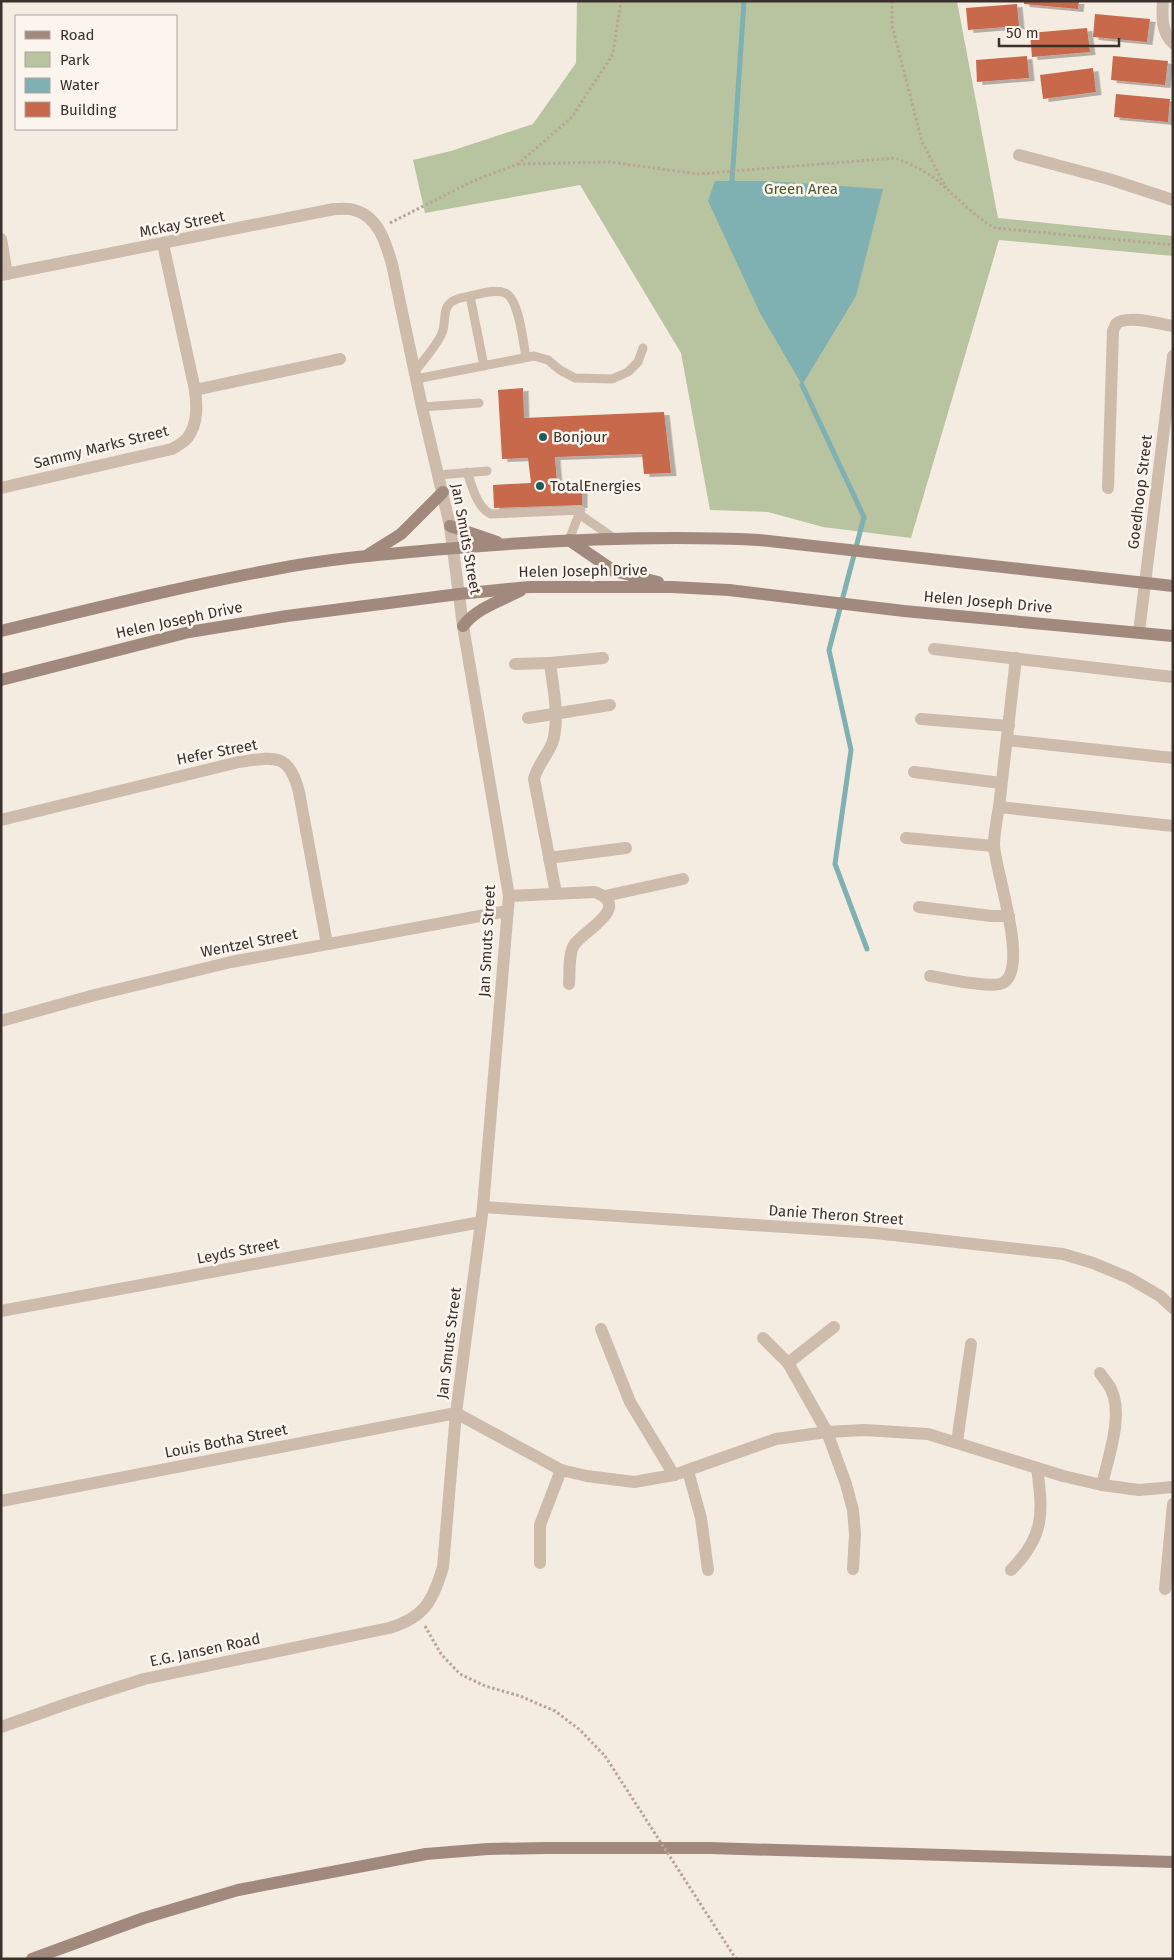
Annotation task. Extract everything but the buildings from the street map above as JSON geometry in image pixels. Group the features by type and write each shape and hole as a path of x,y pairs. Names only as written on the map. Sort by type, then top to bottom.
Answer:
{"street":[{"path":"1163,1 1163,26 1167,38 1173,43"},
{"path":"1020,155 1109,179 1173,200"},
{"name":"Mckay Street","path":"4,274 334,209 354,209 368,216"},
{"name":"Jan Smuts Street","path":"368,216 378,229 392,264 422,407 443,492 454,548 463,626 509,896 483,1207 456,1413 443,1567 433,1596 418,1615"},
{"path":"1,240 4,274"},
{"name":"Sammy Marks Street","path":"1,488 172,449 188,439 195,422 197,407 195,390 163,244"},
{"path":"1108,488 1113,331 1116,324 1122,320 1131,319 1173,326"},
{"name":"Goedhoop Street","path":"1139,632 1173,356"},
{"path":"195,390 340,359"},
{"path":"367,555 401,534 443,492"},
{"path":"450,526 503,544"},
{"name":"Helen Joseph Drive","path":"1,631 145,596 277,568 367,555 569,540 698,537 760,540 1173,586"},
{"path":"569,540 614,570 672,587"},
{"path":"463,626 482,609 529,587"},
{"name":"Helen Joseph Drive","path":"1,680 189,632 287,616 529,587 672,587 729,590 904,611 1173,636"},
{"path":"934,649 1173,677"},
{"path":"515,664 603,658"},
{"path":"930,976 984,984 1003,983 1009,977 1012,970 1013,937 994,846 1016,658"},
{"path":"550,663 555,715 554,738 536,770 534,779 556,893"},
{"path":"528,718 610,705"},
{"path":"921,718 1009,726"},
{"path":"1007,740 1173,758"},
{"name":"Hefer Street","path":"1,820 239,762 269,758 285,762 295,776 299,792 327,944"},
{"path":"914,772 1001,784"},
{"path":"999,807 1173,826"},
{"path":"906,838 994,846"},
{"path":"549,858 626,848"},
{"path":"605,896 684,879"},
{"path":"509,896 595,892 609,900 609,908 605,917 574,946 571,953 569,984"},
{"path":"919,907 991,916 1009,916"},
{"name":"Wentzel Street","path":"1,1021 91,996 231,962 507,911"},
{"name":"Danie Theron Street","path":"483,1207 874,1234 1063,1254 1093,1262 1129,1278 1160,1296 1173,1308"},
{"name":"Leyds Street","path":"1,1311 481,1222"},
{"path":"788,1362 834,1327"},
{"path":"601,1329 630,1402 674,1475"},
{"path":"763,1338 788,1362 827,1432 846,1484 853,1510 853,1569"},
{"path":"957,1442 971,1344"},
{"path":"1100,1373 1111,1389 1116,1402 1116,1423 1102,1485"},
{"path":"456,1413 561,1470 587,1476 634,1482 688,1471 776,1439 827,1432 864,1430 928,1434 1036,1468 1102,1485 1139,1490 1173,1487"},
{"name":"Louis Botha Street","path":"1,1501 456,1413"},
{"path":"1011,1570 1033,1543 1038,1525 1041,1501 1036,1468"},
{"path":"540,1563 540,1525 561,1470"},
{"path":"688,1471 701,1518 708,1570"},
{"path":"1165,1589 1173,1504"},
{"name":"E.G. Jansen Road","path":"1,1727 144,1679 375,1632 406,1623 418,1615"},
{"path":"32,1959 144,1918 238,1890 426,1854 546,1848 710,1848 1173,1862"}],"lane":[{"path":"415,375 443,331 446,308 455,300 486,292 503,292 511,296 515,305 526,357"},
{"path":"470,296 484,366"},
{"path":"415,375 484,366 534,356 548,360 560,370 575,378 612,379 628,372 638,362 643,348"},
{"path":"422,407 479,403"},
{"path":"438,475 486,471"},
{"path":"467,472 482,507 491,514 581,510"},
{"path":"569,540 579,514 617,540"}],"path":[{"path":"518,164 572,118 613,54 621,1"},
{"path":"892,1 892,25 922,142 948,191"},
{"path":"378,229 473,181 518,164 610,162 698,174 895,158 913,165 934,178 981,221 994,228 1173,244"},
{"path":"418,1615 440,1654 460,1674 485,1686 520,1696 555,1711 580,1730 605,1756 736,1959"}],"green space":[{"name":"Green Area","path":"577,1 957,1 998,218 1173,236 1173,256 999,240 911,538 823,527 768,512 710,510 681,353 580,185 425,213 413,160 451,151 533,124 576,63"}],"water":[{"path":"715,181 770,181 883,189 856,296 802,385 760,313 708,201"}],"waterway":[{"path":"732,181 744,1"},
{"path":"802,385 864,517 829,650 851,750 835,864 867,949"}],"place":[{"name":"Bonjour","path":"543,437"},
{"name":"TotalEnergies","path":"540,486"}]}
